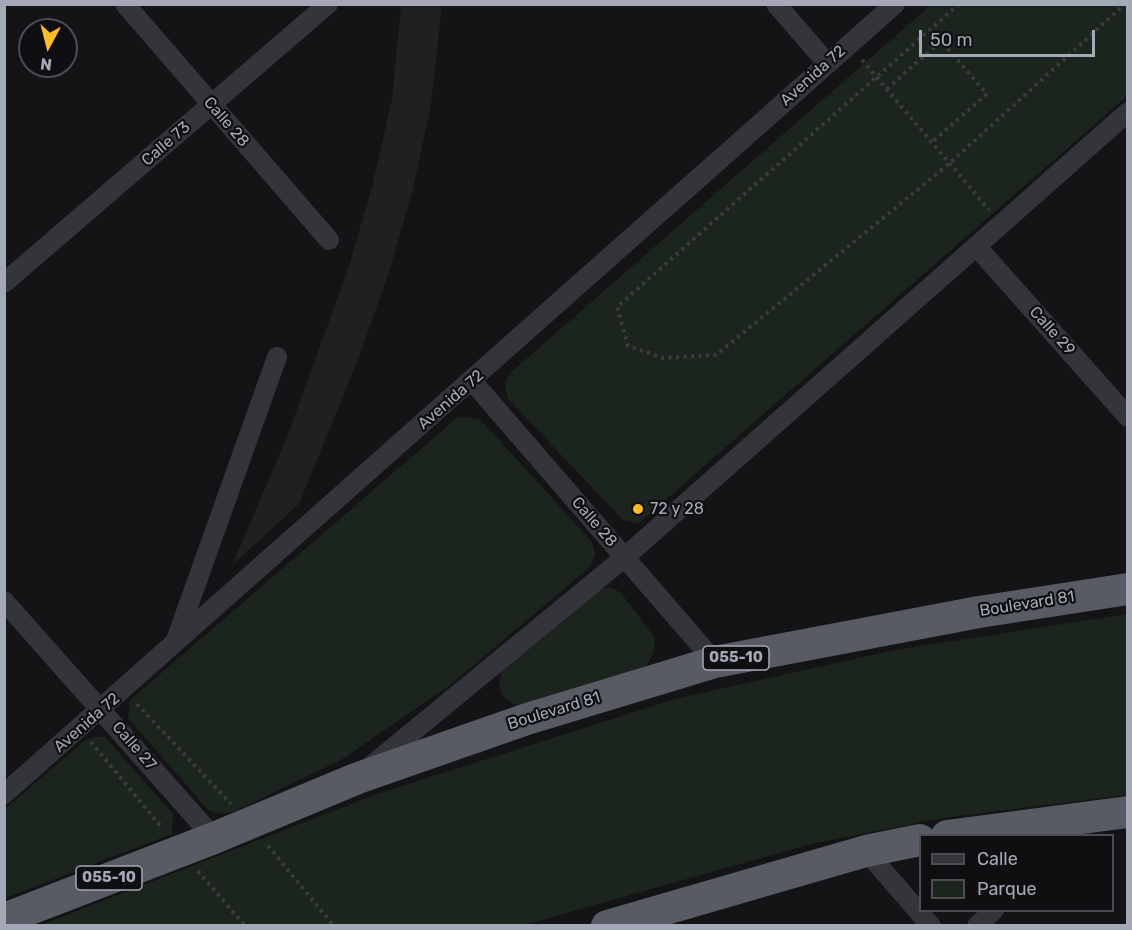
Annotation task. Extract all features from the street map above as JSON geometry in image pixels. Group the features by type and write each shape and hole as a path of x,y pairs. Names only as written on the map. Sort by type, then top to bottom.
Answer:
{"highway":[{"name":"Boulevard 81","path":"4,919 214,838 358,778 527,719 715,662 979,612 1128,589"},
{"path":"962,834 1117,813"},
{"path":"607,926 866,851 919,840"}],"street":[{"name":"Calle 28","path":"125,4 329,240"},
{"name":"Calle 73","path":"4,283 328,4"},
{"path":"776,4 827,63"},
{"name":"Avenida 72","path":"4,794 174,646 235,588 472,382 895,4"},
{"path":"358,778 625,557 1128,112"},
{"name":"Calle 29","path":"976,246 1128,417"},
{"path":"174,646 278,357"},
{"name":"Calle 28","path":"472,382 715,662"},
{"name":"Calle 27","path":"4,601 214,838"},
{"path":"1084,834 1117,813"},
{"path":"866,851 931,926"},
{"path":"977,926 992,912"}],"path":[{"path":"959,4 617,307 628,346 663,358 717,355 950,163 1125,4"},
{"path":"887,89 941,41 987,94 932,142"},
{"path":"848,45 1001,224"}],"shaded area":[{"path":"401,5 441,5 441,14 431,105 412,193 387,278 357,362 299,504 232,565 286,440 349,266 373,183 392,99"}],"green space":[{"path":"932,4 1127,5 1127,96 639,523 623,520 508,399 505,384 509,374"},
{"path":"458,417 480,419 592,542 595,554 591,566 450,685 341,760 233,812 221,814 208,810 128,718 130,700"},
{"path":"597,588 612,588 621,593 655,638 654,652 646,667 521,705 513,704 502,695 499,683 502,670"},
{"path":"1127,614 1127,795 943,818 811,844 524,925 41,925 374,795 675,699 895,650"},
{"path":"94,737 105,737 173,814 172,834 5,898 5,809 83,742"}],"place":[{"name":"72 y 28","path":"638,509"}]}
